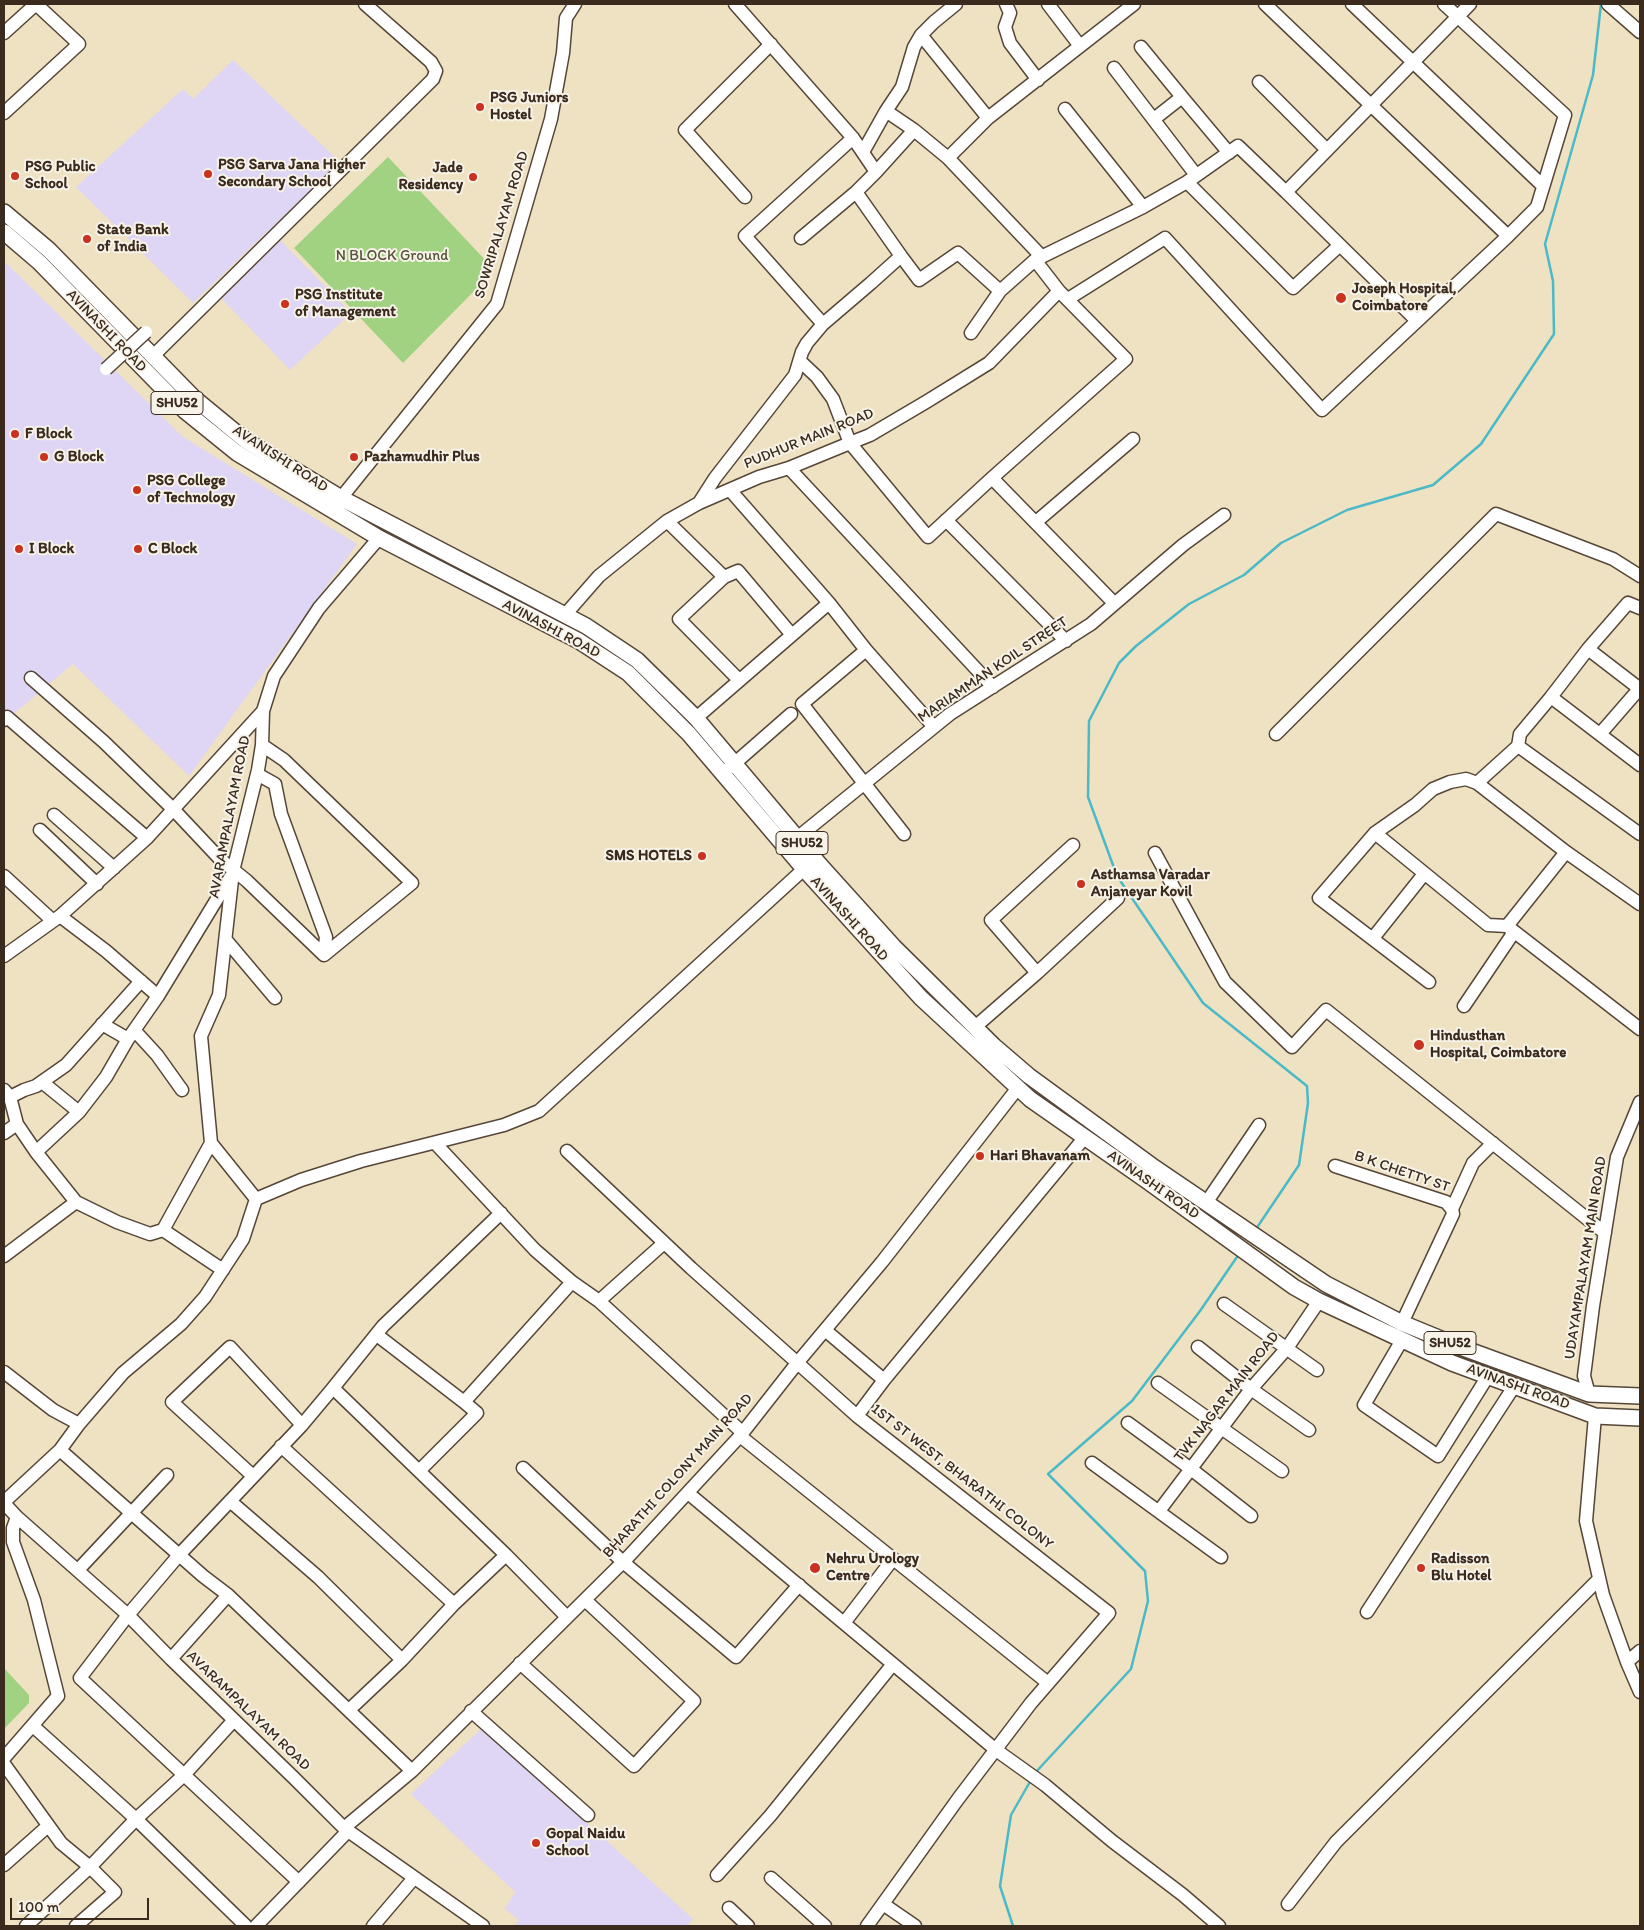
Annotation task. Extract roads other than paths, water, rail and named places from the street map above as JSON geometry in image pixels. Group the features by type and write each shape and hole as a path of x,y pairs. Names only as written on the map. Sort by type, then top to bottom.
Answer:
{"main road":[{"name":"AVANISHI ROAD","path":"4,212 48,250 194,398 245,440 341,498"},
{"name":"AVINASHI ROAD","path":"4,232 39,262 137,364 193,417 237,454 379,538 579,641 628,673 705,741 734,763 797,838 894,947 994,1046 1029,1076 1154,1168 1326,1284 1402,1323 1471,1351 1588,1394 1640,1396"},
{"name":"AVINASHI ROAD","path":"341,498 586,626 637,660 696,718 705,741 724,774 804,869 921,998 1017,1089 1294,1287 1319,1301 1452,1363 1595,1416 1640,1418"}],"street":[{"path":"4,34 36,4 79,44 4,113"},
{"path":"152,357 434,79 436,71 431,62 365,4"},
{"name":"SOWRIPALAYAM ROAD","path":"341,498 497,304 550,119 563,53 566,18 575,4"},
{"path":"734,4 853,138 876,172"},
{"path":"863,152 886,110 902,87 914,47 921,35 956,4"},
{"path":"1006,4 1010,13 1005,27 1010,43 1038,80"},
{"path":"1048,4 1080,46"},
{"path":"1265,4 1508,236"},
{"path":"1352,4 1543,186"},
{"path":"971,333 1000,291 1038,258 1143,207 1192,178 1238,146 1417,321 1537,207 1565,115 1444,4"},
{"path":"1286,192 1470,4"},
{"path":"1608,4 1640,32"},
{"path":"948,158 988,118 1038,80 1129,5"},
{"path":"921,35 988,118"},
{"path":"745,197 685,130 771,44"},
{"path":"1141,47 1229,153"},
{"path":"1114,68 1154,119 1192,178 1293,288 1340,245"},
{"path":"1259,82 1327,150"},
{"path":"1154,119 1182,97"},
{"path":"1065,109 1143,207"},
{"path":"800,361 818,377 833,399 850,443 928,537 1126,359 1063,295 1038,258 948,158 886,110"},
{"path":"801,238 856,192 914,130"},
{"path":"823,324 745,236 853,138"},
{"path":"856,192 919,280 958,253 1000,291"},
{"name":"PUDHUR MAIN ROAD","path":"562,633 566,617 599,576 667,521 698,503 759,477 789,468 870,435 989,362 1063,295 1165,238 1322,410 1417,321"},
{"path":"698,503 715,478 795,375 807,343 823,324 901,256"},
{"path":"106,370 146,332"},
{"path":"1036,522 1133,439"},
{"path":"789,468 993,687"},
{"path":"992,478 1114,603"},
{"path":"730,490 934,727"},
{"path":"1276,734 1496,514 1613,559 1640,576"},
{"name":"MARIAMMAN KOIL STREET","path":"797,838 950,714 1092,624 1183,545 1224,515"},
{"path":"946,520 1066,641"},
{"path":"667,521 724,577"},
{"name":"AVARAMPALAYAM ROAD","path":"210,1143 201,1036 218,995 234,871 262,745 263,711 274,676 319,608 379,538"},
{"path":"739,680 679,619 724,577 738,571 792,635"},
{"path":"696,718 829,603"},
{"path":"1478,783 1518,746 1520,734 1588,649 1628,603 1640,608"},
{"path":"1588,649 1639,693 1600,734"},
{"path":"866,650 802,704 904,834"},
{"path":"31,678 104,742 173,809 220,859 247,881 324,955"},
{"path":"1551,697 1640,765"},
{"path":"6,951 57,918 114,868 146,838 263,711"},
{"path":"724,774 734,763 791,714"},
{"path":"4,720 7,717 146,838"},
{"path":"262,745 284,760 412,883 324,955"},
{"path":"1518,746 1640,834"},
{"path":"257,774 275,784 281,814 326,937 324,955"},
{"path":"1429,982 1319,898 1375,833 1433,789 1450,782 1466,778 1478,783 1566,852 1640,904"},
{"path":"54,815 114,868"},
{"path":"40,830 96,884"},
{"path":"1375,833 1488,925 1511,929 1640,1029"},
{"path":"1037,973 990,920 1072,845"},
{"path":"1464,1006 1511,929 1566,852"},
{"path":"1155,853 1225,982 1292,1047 1326,1010 1605,1233"},
{"path":"141,981 66,1065 42,1082 7,1093 16,1124 76,1202 117,1222 150,1234 163,1230 210,1143 256,1199 301,1180 361,1160 504,1125 539,1111 804,869"},
{"path":"36,1152 79,1112 106,1077 234,871"},
{"path":"1373,938 1424,874"},
{"path":"4,876 158,996"},
{"path":"975,1027 1118,898"},
{"path":"226,940 275,998"},
{"path":"102,1024 131,1035 157,1055 182,1090"},
{"path":"42,1082 79,1112"},
{"name":"BHARATHI COLONY MAIN ROAD","path":"256,1926 299,1882 346,1829 412,1771 623,1562 688,1493 741,1434 798,1362 882,1262 1017,1089"},
{"name":"UDAYAMPALAYAM MAIN ROAD","path":"1588,1394 1584,1376 1617,1157 1640,1102"},
{"path":"4,1133 16,1124"},
{"path":"1206,1203 1259,1125"},
{"path":"857,1416 884,1380 1085,1137"},
{"path":"436,1143 535,1250 572,1282 598,1301 741,1434 1048,1683 996,1750 867,1926"},
{"path":"1452,1209 1473,1163 1492,1143"},
{"name":"1ST ST WEST, BHARATHI COLONY","path":"567,1151 664,1243 857,1416 1109,1612 1048,1683"},
{"name":"B K CHETTY ST","path":"1335,1166 1446,1202 1452,1209 1453,1214 1402,1323"},
{"name":"AVARAMPALAYAM ROAD","path":"256,1199 242,1239 205,1297 181,1324 123,1373 79,1424 60,1450 4,1503 17,1517 128,1615 170,1659 346,1829 483,1926"},
{"path":"4,1256 76,1202"},
{"path":"299,1882 80,1678 128,1615 179,1555 302,1425 383,1326 501,1212"},
{"path":"163,1230 223,1270"},
{"path":"598,1301 664,1243"},
{"path":"464,1402 572,1282"},
{"name":"TVK NAGAR MAIN ROAD","path":"1159,1511 1251,1389 1287,1348 1319,1301"},
{"path":"1224,1304 1317,1370"},
{"path":"825,1330 884,1380"},
{"path":"377,1335 477,1413 420,1471"},
{"path":"1402,1340 1364,1405 1438,1456 1488,1376"},
{"path":"253,1476 172,1402 230,1347 302,1425"},
{"path":"1198,1347 1251,1389 1309,1430"},
{"path":"4,1372 53,1410 79,1424"},
{"path":"1158,1384 1282,1472"},
{"path":"1367,1612 1514,1385"},
{"path":"332,1388 420,1471 568,1617"},
{"path":"1595,1416 1586,1520 1598,1580 1627,1662 1640,1692"},
{"path":"1128,1423 1251,1516"},
{"path":"281,1446 454,1604"},
{"path":"60,1450 179,1555 228,1594 412,1771"},
{"path":"1092,1463 1221,1557"},
{"path":"523,1468 623,1562 736,1657 798,1585"},
{"path":"78,1570 167,1474"},
{"path":"688,1493 996,1750 1045,1785 1219,1926"},
{"path":"230,1501 318,1577 402,1660"},
{"path":"4,1758 58,1696 34,1600 13,1542 13,1528 17,1517"},
{"path":"349,1710 402,1660 454,1604 506,1555"},
{"path":"844,1623 893,1559"},
{"path":"1288,1904 1336,1842 1598,1580"},
{"path":"170,1659 228,1594"},
{"path":"520,1663 634,1766 694,1701 584,1600"},
{"path":"1627,1662 1640,1651"},
{"path":"717,1875 770,1816 893,1664"},
{"path":"471,1711 588,1815"},
{"path":"26,1926 90,1867 136,1819 184,1775 234,1720"},
{"path":"33,1726 136,1819 246,1926"},
{"path":"4,1764 62,1843 115,1892 76,1926"},
{"path":"4,1865 48,1826"},
{"path":"373,1926 414,1878"},
{"path":"771,1878 825,1926"},
{"path":"883,1904 915,1926"},
{"path":"729,1908 748,1926"}],"waterway":[{"path":"1256,1229 1299,1165 1308,1103 1307,1086 1203,1003 1117,876 1088,797 1089,721 1119,663 1136,646 1189,604 1244,575 1281,543 1347,510 1433,485 1481,444 1554,334 1553,281 1545,244 1593,75 1601,4"},
{"path":"1035,1773 1131,1669 1148,1601 1145,1571 1048,1474 1132,1401 1200,1311 1239,1254"},
{"path":"1013,1926 1000,1886 1011,1815 1031,1780"}],"place":[{"name":"PSG Juniors Hostel","path":"480,107"},
{"name":"PSG Sarva Jana Higher Secondary School","path":"208,174"},
{"name":"PSG Public School","path":"15,176"},
{"name":"Jade Residency","path":"473,177"},
{"name":"State Bank of India","path":"87,239"},
{"name":"Joseph Hospital, Coimbatore","path":"1341,298"},
{"name":"PSG Institute of Management","path":"285,304"},
{"name":"F Block","path":"15,434"},
{"name":"G Block","path":"44,457"},
{"name":"Pazhamudhir Plus","path":"354,457"},
{"name":"PSG College of Technology","path":"137,490"},
{"name":"I Block","path":"19,549"},
{"name":"C Block","path":"138,549"},
{"name":"SMS HOTELS","path":"702,856"},
{"name":"Asthamsa Varadar Anjaneyar Kovil","path":"1081,884"},
{"name":"Hindusthan Hospital, Coimbatore","path":"1419,1045"},
{"name":"Hari Bhavanam","path":"980,1156"},
{"name":"Nehru Urology Centre","path":"815,1568"},
{"name":"Radisson Blu Hotel","path":"1421,1568"},
{"name":"Gopal Naidu School","path":"536,1843"}],"park label":[{"name":"N BLOCK Ground","path":"392,256"}]}
